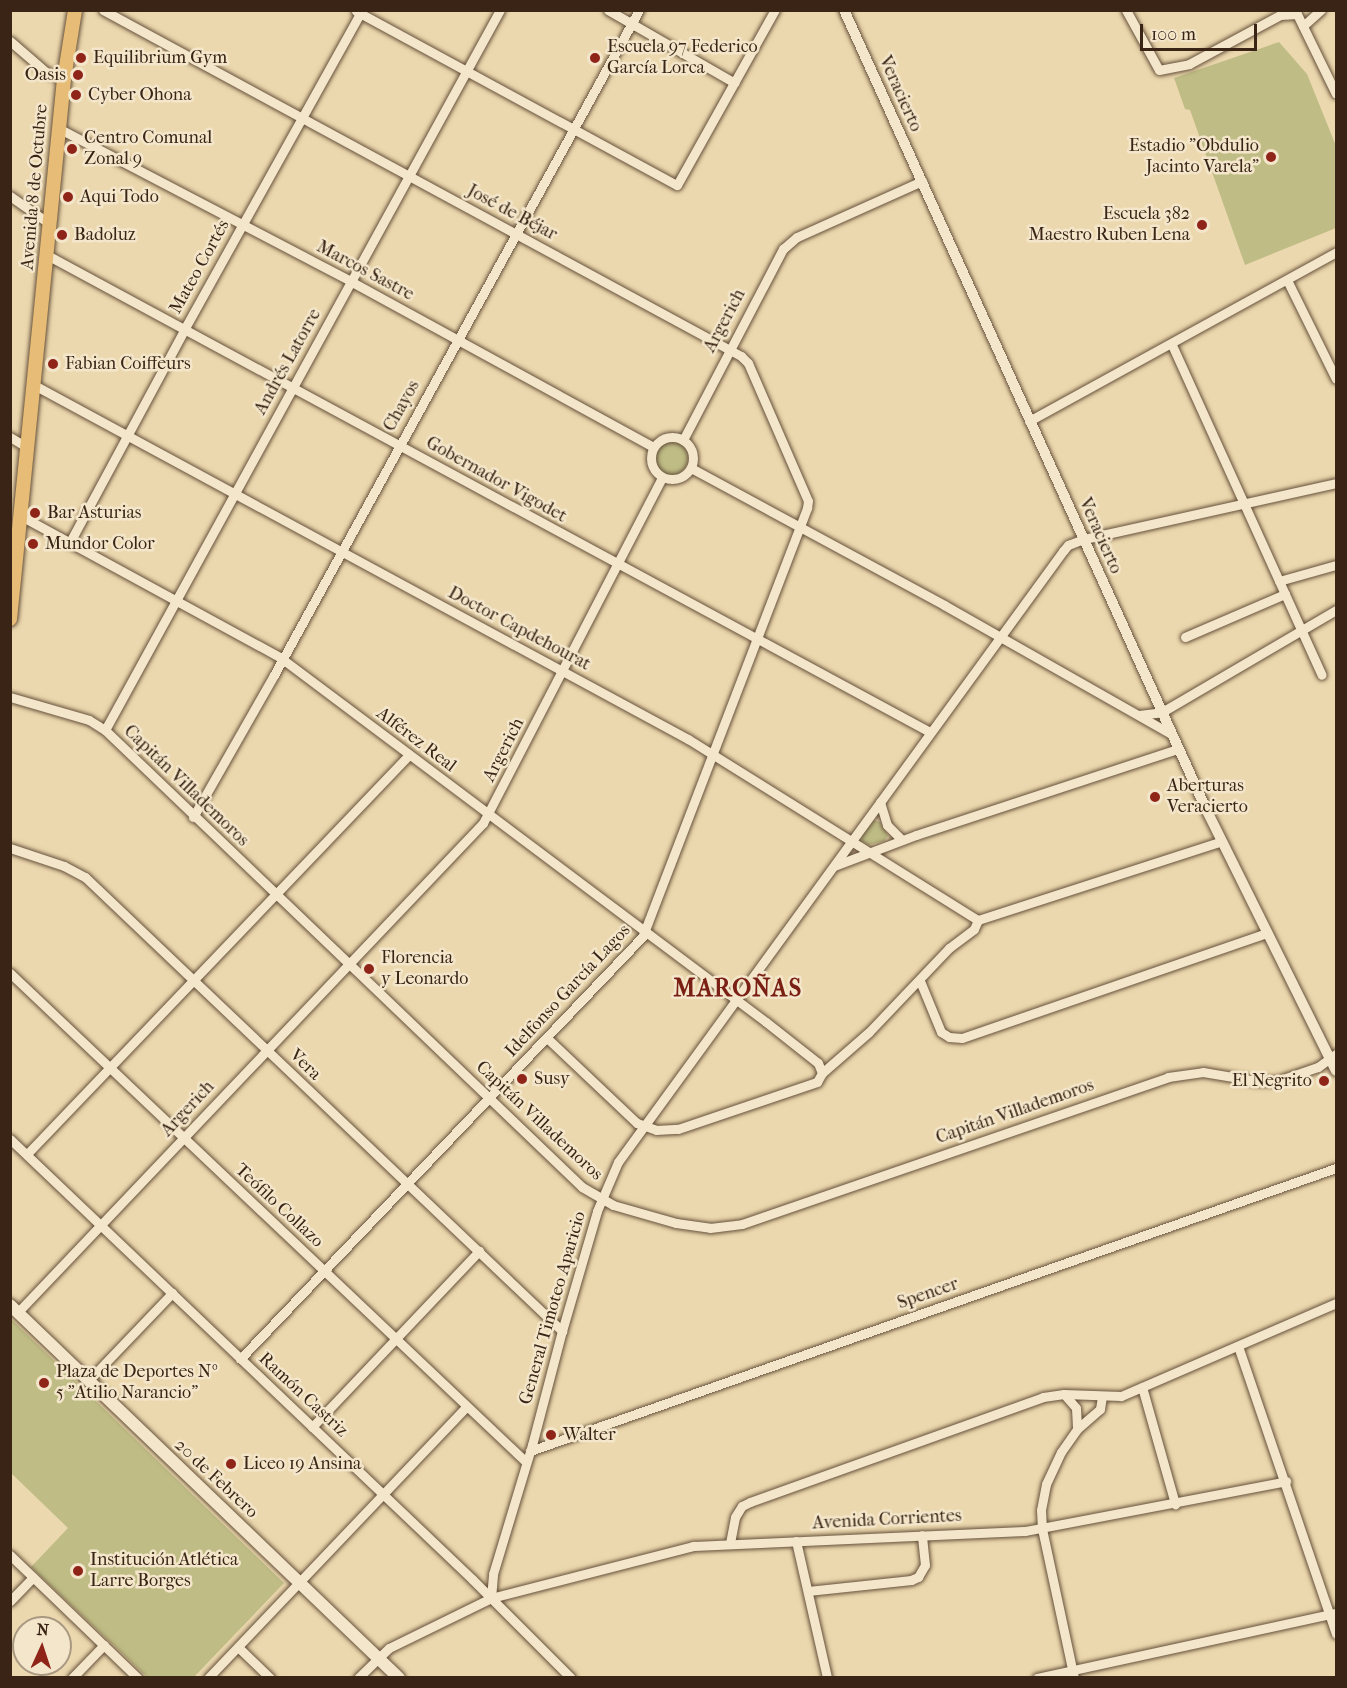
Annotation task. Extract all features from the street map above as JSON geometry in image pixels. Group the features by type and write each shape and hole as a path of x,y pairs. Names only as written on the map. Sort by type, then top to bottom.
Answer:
{"main road":[{"name":"Avenida 8 de Octubre","path":"10,619 15,538 21,516 58,128 75,10"},
{"name":"20 de Febrero","path":"14,1309 399,1677"}],"street":[{"name":"José de Béjar","path":"103,10 301,119 516,233 729,350 747,363 808,501 799,527"},
{"name":"Andrés Latorre","path":"105,730 500,10"},
{"path":"608,10 735,84"},
{"name":"Chayos","path":"193,817 639,10"},
{"path":"359,11 465,72 676,185 775,10"},
{"name":"Veracierto","path":"844,10 1171,734 1267,933 1333,1056 1336,1071"},
{"path":"1126,10 1159,70 1189,64 1280,15 1296,12 1336,94"},
{"path":"1303,26 1321,10"},
{"name":"Mateo Cortés","path":"70,542 184,328 359,11"},
{"path":"10,41 46,72 64,79"},
{"name":"Marcos Sastre","path":"58,128 352,282 653,447"},
{"name":"Argerich","path":"683,440 779,255 791,241 922,181"},
{"path":"10,196 50,224"},
{"path":"1029,421 1172,345 1336,252"},
{"name":"Gobernador Vigodet","path":"47,255 617,565 930,732"},
{"path":"1287,280 1336,379"},
{"path":"1172,345 1322,675"},
{"name":"Doctor Capdehourat","path":"34,385 712,753 978,920"},
{"path":"10,437 28,448"},
{"path":"670,437 683,440 691,450 691,468 681,478 662,478 656,474 650,461 653,447 670,437"},
{"path":"691,468 1171,734"},
{"name":"Argerich","path":"14,1309 100,1225 490,815 662,478"},
{"path":"1084,539 1336,483"},
{"name":"Alférez Real","path":"21,516 281,658 408,756 736,1000 818,1063 822,1073"},
{"name":"Idelfonso García Lagos","path":"240,1359 322,1270 407,1185 641,940 799,527"},
{"name":"General Timoteo Aparicio","path":"491,1598 493,1574 530,1451 562,1331 602,1200 618,1162 1063,551 1068,545 1084,539"},
{"path":"1279,581 1336,565"},
{"path":"1185,637 1285,594"},
{"path":"1139,715 1161,712 1336,610"},
{"name":"Capitán Villademoros","path":"10,697 89,720 105,730 276,897 582,1187 602,1200 624,1209 694,1227 742,1224 1168,1077 1203,1072 1256,1081 1277,1082 1311,1071 1333,1056"},
{"path":"833,866 902,840 1178,749"},
{"path":"27,1154 276,897 408,756"},
{"path":"880,802 887,825 902,840"},
{"path":"547,1038 632,1119 644,1126 661,1130 678,1129 813,1084 920,981 949,948 974,929 978,920 1222,841"},
{"name":"Vera","path":"10,848 64,866 85,876 562,1331"},
{"path":"920,981 941,1032 949,1037 962,1038 1267,933"},
{"name":"Teófilo Collazo","path":"10,973 526,1462"},
{"name":"Ramón Castriz","path":"10,1139 383,1494 571,1677"},
{"name":"Spencer","path":"530,1451 1336,1168"},
{"path":"312,1427 479,1251"},
{"path":"88,1381 172,1293"},
{"path":"730,1543 735,1517 742,1506 750,1502 1043,1397 1064,1394 1121,1396 1336,1303"},
{"path":"1238,1346 1333,1614 1336,1634"},
{"path":"1142,1387 1175,1504"},
{"path":"1064,1394 1076,1408 1077,1429"},
{"path":"1073,1673 1042,1528 1041,1510 1046,1484 1060,1452 1077,1429 1100,1409 1102,1397"},
{"path":"208,1677 466,1407"},
{"name":"Avenida Corrientes","path":"491,1598 693,1546 1042,1528 1286,1481"},
{"path":"808,1591 911,1580 918,1577 925,1565 922,1535"},
{"path":"796,1541 827,1677"},
{"path":"10,1555 138,1677"},
{"path":"10,1601 33,1577"},
{"path":"358,1677 389,1648 491,1598"},
{"path":"1037,1677 1073,1673 1333,1614"},
{"path":"72,1677 104,1645"},
{"path":"237,1647 270,1677"}],"shaded area":[{"name":"Estadio \"Obdulio Jacinto Varela\"","path":"1279,42 1307,74 1336,146 1336,228 1245,265 1190,110 1185,109 1174,78"},
{"path":"671,441 683,446 688,458 683,470 671,475 659,470 654,458 659,446"},
{"path":"873,820 880,822 888,836 884,841 868,845 862,841 862,835"},
{"path":"11,1319 284,1583 194,1677 147,1677 31,1567 68,1528 11,1473"}],"place":[{"name":"Equilibrium Gym","path":"81,58"},
{"name":"Escuela 97 Federico García Lorca","path":"595,58"},
{"name":"Oasis","path":"78,75"},
{"name":"Cyber Ohona","path":"76,95"},
{"name":"Centro Comunal Zonal 9","path":"72,149"},
{"name":"Estadio \"Obdulio Jacinto Varela\"","path":"1271,157"},
{"name":"Aqui Todo","path":"68,197"},
{"name":"Escuela 382 Maestro Ruben Lena","path":"1202,225"},
{"name":"Badoluz","path":"62,235"},
{"name":"Fabian Coiffeurs","path":"53,364"},
{"name":"Bar Asturias","path":"35,513"},
{"name":"Mundor Color","path":"33,544"},
{"name":"Aberturas Veracierto","path":"1155,797"},
{"name":"Florencia y Leonardo","path":"369,969"},
{"name":"Susy","path":"522,1079"},
{"name":"El Negrito","path":"1324,1081"},
{"name":"Plaza de Deportes Nº 5 \"Atilio Narancio\"","path":"44,1383"},
{"name":"Walter","path":"551,1435"},
{"name":"Liceo 19 Ansina","path":"231,1464"},
{"name":"Institución Atlética Larre Borges","path":"78,1571"}],"district":[{"name":"MAROÑAS","path":"738,989"}]}
